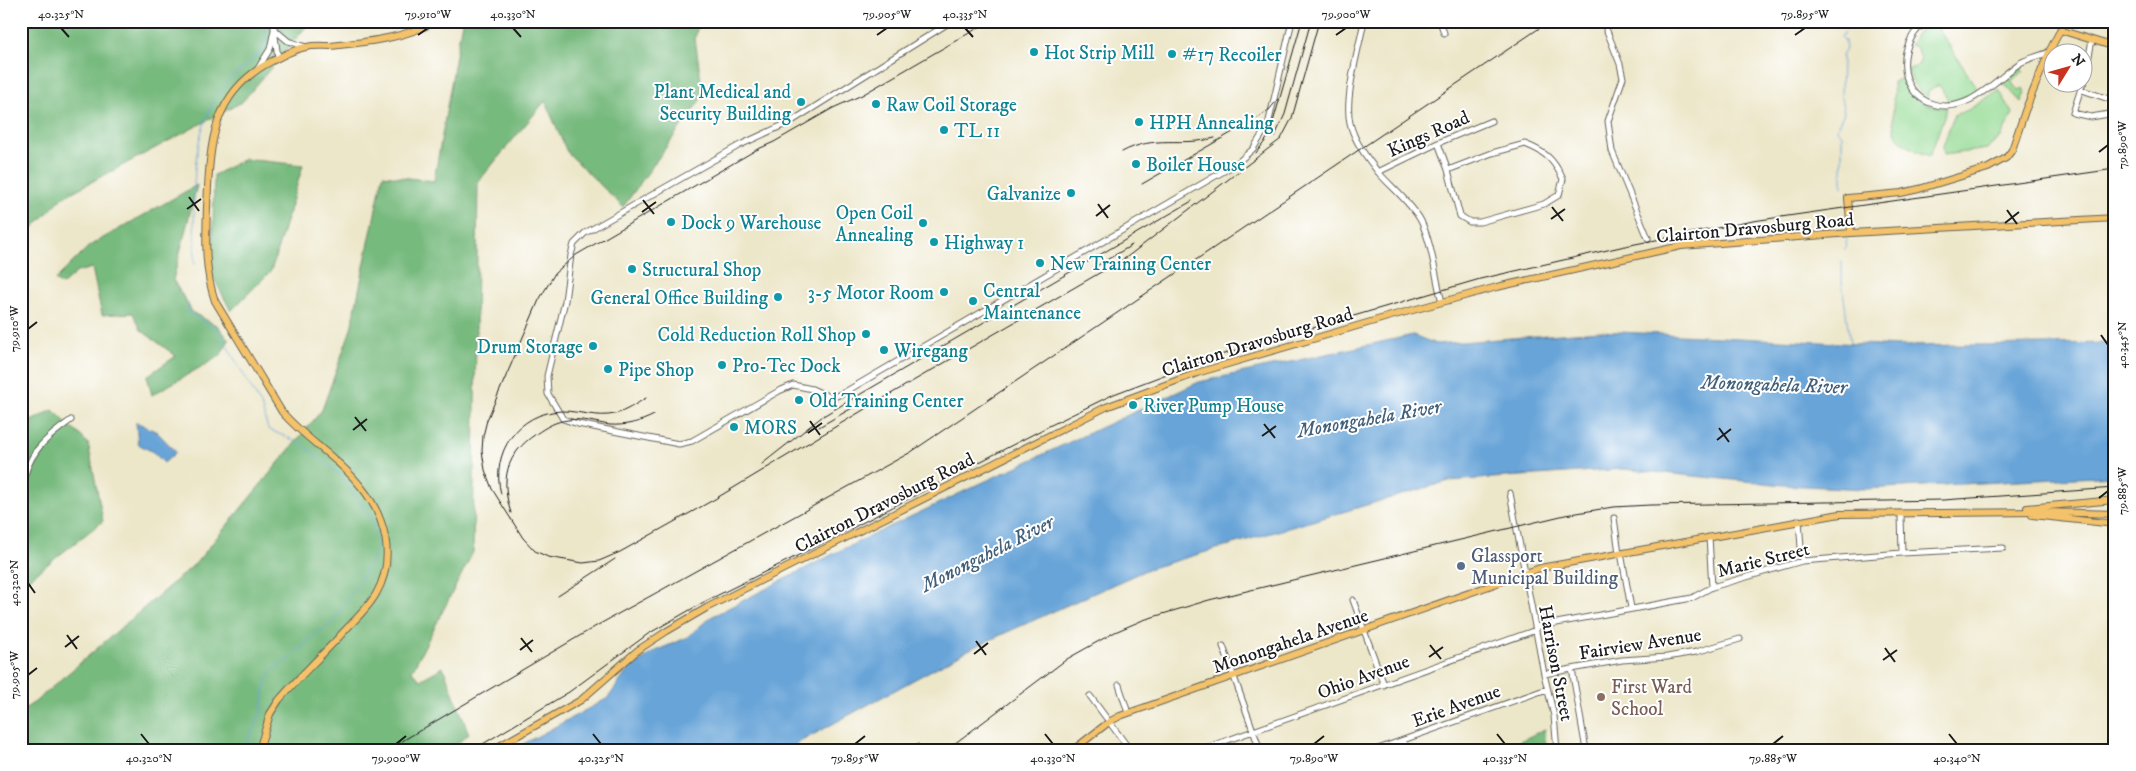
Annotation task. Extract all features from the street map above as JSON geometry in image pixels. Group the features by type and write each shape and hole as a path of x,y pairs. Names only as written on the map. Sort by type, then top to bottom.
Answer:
{"main road":[{"path":"259,750 270,714 279,700 360,614 376,594 382,580 387,551 384,529 362,488 336,461 295,426 282,412 223,316 209,282 206,252 209,157 213,134 228,100 239,86 256,71 278,58 306,47 383,40 403,35 436,21"},
{"path":"2054,42 2066,21"},
{"path":"2060,30 2113,46 2115,57"},
{"path":"1851,234 1848,198 1901,193 1999,163 2012,150 2044,64"},
{"name":"Clairton Dravosburg Road","path":"492,750 581,700 638,650 689,617 1106,407 1169,382 1249,356 1442,302 1681,246 2115,218"},
{"path":"2006,512 2055,505 2115,500"},
{"path":"2006,512 2115,514"},
{"path":"2006,512 2115,524"},
{"name":"Monongahela Avenue","path":"1073,750 1109,722 1128,713 1524,573 1620,553 1840,514 1901,515 2006,512"},
{"path":"2054,517 2115,519"}],"street":[{"path":"273,21 278,58"},
{"path":"952,21 792,120 740,145 585,234 574,244 565,301 547,376 548,394 563,419 578,424 679,444 692,441 779,391 793,385 812,389 832,398 845,392 1236,164 1253,149 1268,125 1292,21"},
{"path":"1364,21 1352,80 1348,114 1350,124 1357,142 1378,172 1420,220 1428,239 1442,302"},
{"path":"1440,21 1444,33"},
{"path":"1603,21 1620,64 1623,78 1608,121 1612,151 1648,238"},
{"path":"1928,21 1915,31 1909,40 1904,62 1905,74 1914,92 1934,104 1949,106 1962,104 2022,62 2044,54"},
{"path":"274,30 288,41 306,47"},
{"path":"256,71 270,49 274,30"},
{"path":"2081,92 2073,113 2092,117 2115,113"},
{"path":"2088,92 2115,101"},
{"name":"Kings Road","path":"1378,172 1438,143 1490,121"},
{"path":"1438,143 1448,170 1460,216 1470,222 1480,222 1552,201 1559,195 1563,179 1555,163 1544,153 1524,144 1492,153 1448,170"},
{"path":"21,490 28,467 38,446 71,420"},
{"name":"Harrison Street","path":"1510,493 1524,573 1554,716 1557,750"},
{"path":"1901,515 1902,553"},
{"path":"1614,518 1631,608"},
{"path":"1799,520 1802,562"},
{"path":"1709,537 1712,587"},
{"name":"Marie Street","path":"1536,628 1631,608 1692,598 1712,587 1802,562 1902,553 2003,548"},
{"path":"1354,600 1384,685"},
{"name":"Ohio Avenue","path":"1200,750 1384,685 1536,628"},
{"name":"Fairview Avenue","path":"1544,674 1622,660 1666,657 1689,653 1740,639"},
{"path":"1223,646 1260,750"},
{"path":"1572,669 1586,750"},
{"path":"1119,685 1128,713"},
{"name":"Erie Avenue","path":"1376,750 1547,688"},
{"path":"1090,696 1130,750"},
{"path":"1404,740 1407,750"}],"green space":[{"path":"21,21 311,21 242,102 63,197 21,240"},
{"path":"462,21 699,21 695,38 703,96 623,207 567,152 545,101 478,182 473,552 412,671 420,680 443,667 469,734 449,750 270,750 269,741 258,750 21,750 21,711 35,702 196,563 322,410 351,329 383,175 434,181"},
{"path":"1934,22 1978,90 1959,101 1946,103 1948,99 1939,85 1928,92 1928,97 1914,85 1910,77 1908,68 1913,68 1919,64 1921,58 1916,47 1910,45 1917,33"},
{"path":"2020,67 2023,72 2011,81 2018,91 2023,88 2025,92 2021,102 2001,80"},
{"path":"1901,78 1920,101 1925,104 1947,108 1930,156 1914,150 1904,143 1894,129 1893,82"},
{"path":"1999,90 2013,113 2001,137 1987,149 1943,155 1944,151 1942,149 1954,115 1968,110"},
{"path":"244,159 303,165 271,271 231,311 212,275 214,175"},
{"path":"197,185 173,280 193,313 218,326 229,340 220,356 152,395 147,376 176,356 141,330 133,313 102,315 92,268 77,272 62,285 55,280 89,246"},
{"path":"21,402 31,421 53,410 88,443 103,521 21,585"},
{"path":"1545,729 1546,750 1501,750"}],"water":[{"name":"Monongahela River","path":"1599,331 1899,346 2115,343 2115,476 1865,489 1784,485 1623,469 1449,481 1148,569 974,647 785,750 512,750 608,698 628,670 655,651 686,638 711,617 841,550 1199,382 1413,335 1436,344"},
{"path":"136,422 157,432 176,452 164,463 153,452 138,444"}],"waterway":[{"path":"195,264 194,182 199,141 205,122 219,93 231,78 252,60 263,47 266,31 262,21"},
{"path":"1842,187 1842,135 1837,130 1844,113 1841,97 1842,56 1846,49 1845,41 1841,37 1844,32"},
{"path":"1845,249 1847,239"},
{"path":"1842,262 1842,282 1850,343"},
{"path":"188,303 187,312 218,330 261,405 268,429 302,444 340,475 371,518 377,535 378,547 369,565 333,622 312,637 291,658 272,670 265,685 262,710 244,750"}],"railway":[{"path":"990,21 862,95 833,108 774,142 756,150 576,255 555,273 539,300 487,420 483,436 482,451 485,470 492,489 523,538 535,551 548,557 583,563 599,561 620,552 715,499 870,406 1127,257 1281,139 1292,118 1319,21"},
{"path":"1256,153 1269,136 1302,21"},
{"path":"1275,136 1285,114 1311,21"},
{"path":"387,750 598,625 911,452 1550,21"},
{"path":"1142,184 1259,117 1269,110 1278,99"},
{"path":"1122,152 1146,143 1215,138"},
{"path":"473,750 569,692 648,634 702,603 1114,394 1217,356 1480,279 1625,246 1753,221 2115,169"},
{"path":"762,464 823,416 1192,201"},
{"path":"1093,268 1132,245"},
{"path":"501,494 500,464 504,450 520,427 532,419 546,413 562,411 602,415 615,414 646,398"},
{"path":"819,427 866,400"},
{"path":"511,513 506,489 508,468 518,450 536,434 551,425 564,421 578,420 621,425 638,422 654,415"},
{"path":"946,750 1067,659 1115,632 1143,620 1209,600 1565,515 1613,507 1650,505 1943,500 2115,488"},
{"path":"558,596 615,559"},
{"path":"910,750 918,744"}],"place":[{"name":"Hot Strip Mill","path":"1034,52"},
{"name":"#17 Recoiler","path":"1172,54"},
{"name":"Plant Medical and Security Building","path":"801,102"},
{"name":"Raw Coil Storage","path":"876,104"},
{"name":"HPH Annealing","path":"1139,122"},
{"name":"TL 11","path":"944,130"},
{"name":"Boiler House","path":"1136,164"},
{"name":"Galvanize","path":"1071,193"},
{"name":"Dock 9 Warehouse","path":"671,222"},
{"name":"Open Coil Annealing","path":"923,223"},
{"name":"Highway 1","path":"934,242"},
{"name":"New Training Center","path":"1040,263"},
{"name":"Structural Shop","path":"632,269"},
{"name":"3-5 Motor Room","path":"944,292"},
{"name":"General Office Building","path":"778,297"},
{"name":"Central Maintenance","path":"973,301"},
{"name":"Cold Reduction Roll Shop","path":"866,334"},
{"name":"Drum Storage","path":"593,346"},
{"name":"Wiregang","path":"884,350"},
{"name":"Pro-Tec Dock","path":"722,365"},
{"name":"Pipe Shop","path":"608,369"},
{"name":"Old Training Center","path":"799,400"},
{"name":"River Pump House","path":"1133,405"},
{"name":"MORS","path":"734,427"},
{"name":"Glassport Municipal Building","path":"1461,566"},
{"name":"First Ward School","path":"1601,697"}]}
